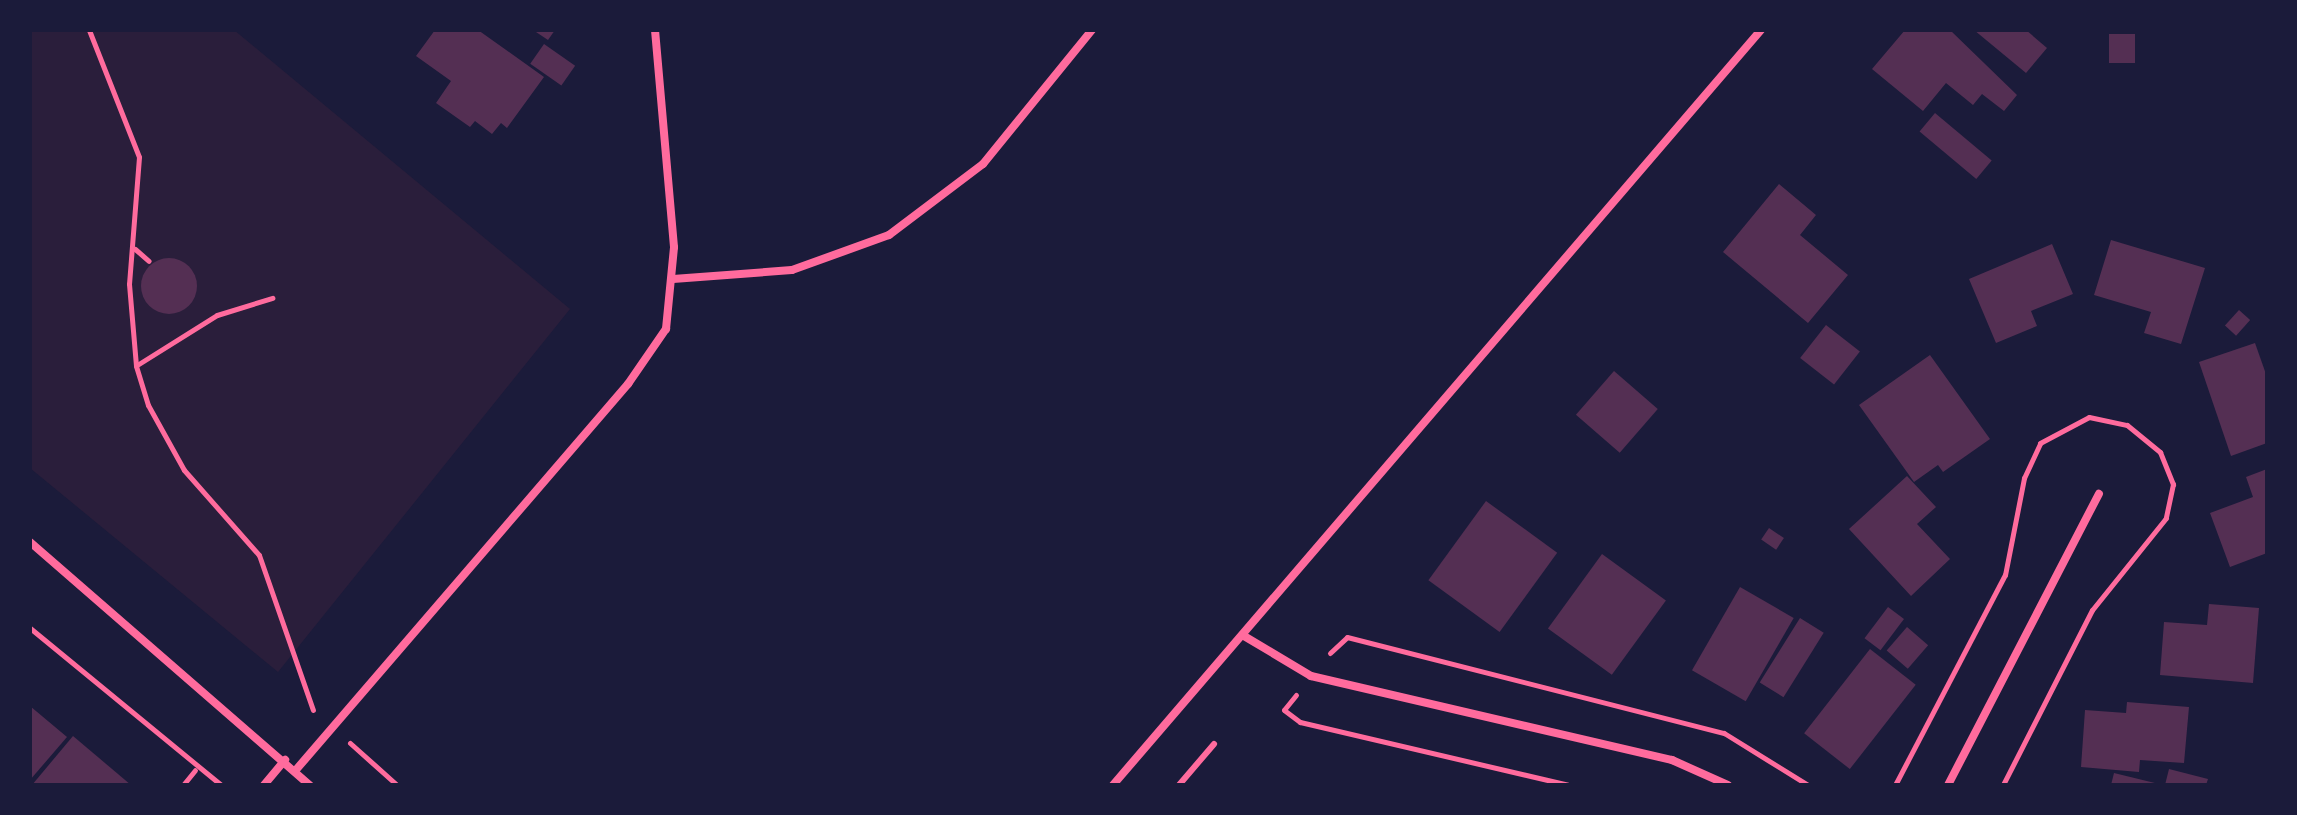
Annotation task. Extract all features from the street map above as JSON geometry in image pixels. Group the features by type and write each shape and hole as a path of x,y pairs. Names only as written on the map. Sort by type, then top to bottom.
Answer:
{"street":[{"path":"295,771 648,359 666,329 673,279 655,30"},
{"path":"673,279 792,270 889,235 983,164 1092,30"},
{"path":"1113,785 1761,30"},
{"path":"1948,785 2099,494"},
{"path":"30,542 285,760 310,785"},
{"path":"1244,636 1311,676 1672,760 1728,785"},
{"path":"264,785 285,760"}],"lane":[{"path":"1179,785 1214,744"}],"path":[{"path":"89,30 139,157 135,248 129,284 136,366 163,442 259,555 309,705 397,785"},
{"path":"135,248 149,261"},
{"path":"136,366 217,315 272,298"},
{"path":"1895,785 2005,575 2024,478 2040,443 2089,417 2127,425 2160,452 2173,484 2166,518 2092,610 2003,785"},
{"path":"30,628 195,770 221,785"},
{"path":"1329,654 1347,637 1724,733 1808,785"},
{"path":"1284,710 1300,722 1568,785"},
{"path":"183,785 195,770"}],"shaded area":[{"path":"30,30 234,30 570,309 278,672 30,468"}],"building":[{"path":"435,30 478,30 544,77 507,128 501,123 492,134 475,121 470,127 436,103 451,81 416,56"},
{"path":"533,30 555,30 548,40"},
{"path":"1905,30 1950,30 2017,95 2004,111 1982,94 1973,105 1946,83 1923,111 1872,69"},
{"path":"1974,30 2026,30 2047,48 2026,73"},
{"path":"2109,34 2135,34 2135,63 2109,63"},
{"path":"544,44 575,66 561,85 530,64"},
{"path":"1935,113 1992,161 1976,179 1920,131"},
{"path":"1779,184 1816,215 1800,235 1848,275 1808,323 1723,252"},
{"path":"2111,240 2205,268 2181,344 2144,333 2151,312 2094,295"},
{"path":"2052,244 2073,294 2031,311 2037,326 1996,343 1969,279"},
{"path":"169,258 189,266 197,286 189,306 169,314 149,306 141,286 149,266"},
{"path":"2239,310 2250,320 2236,336 2225,326"},
{"path":"1826,325 1860,351 1834,385 1800,358"},
{"path":"2255,343 2267,377 2267,443 2231,456 2199,362"},
{"path":"1930,355 1990,439 1943,472 1938,465 1914,482 1859,405"},
{"path":"1614,371 1658,409 1620,453 1576,415"},
{"path":"2267,469 2267,553 2230,567 2210,513 2253,497 2246,477"},
{"path":"1907,476 1936,507 1917,524 1950,559 1911,596 1849,529"},
{"path":"1486,501 1557,553 1500,632 1428,580"},
{"path":"1769,528 1784,538 1776,550 1761,540"},
{"path":"1602,554 1666,600 1612,675 1548,628"},
{"path":"1740,587 1794,618 1746,701 1692,670"},
{"path":"2209,604 2259,608 2253,683 2160,675 2164,622 2207,625"},
{"path":"1888,607 1904,619 1881,650 1865,638"},
{"path":"1800,618 1824,633 1783,697 1760,682"},
{"path":"1907,627 1928,645 1908,669 1887,650"},
{"path":"1870,649 1916,685 1850,769 1804,733"},
{"path":"2127,702 2189,707 2184,763 2140,760 2139,772 2081,767 2085,710 2126,713"},
{"path":"30,706 67,737 30,780"},
{"path":"73,736 131,785 32,785"},
{"path":"2169,769 2208,779 2206,785 2165,785"},
{"path":"2114,773 2159,784 2159,785 2111,785"}]}
